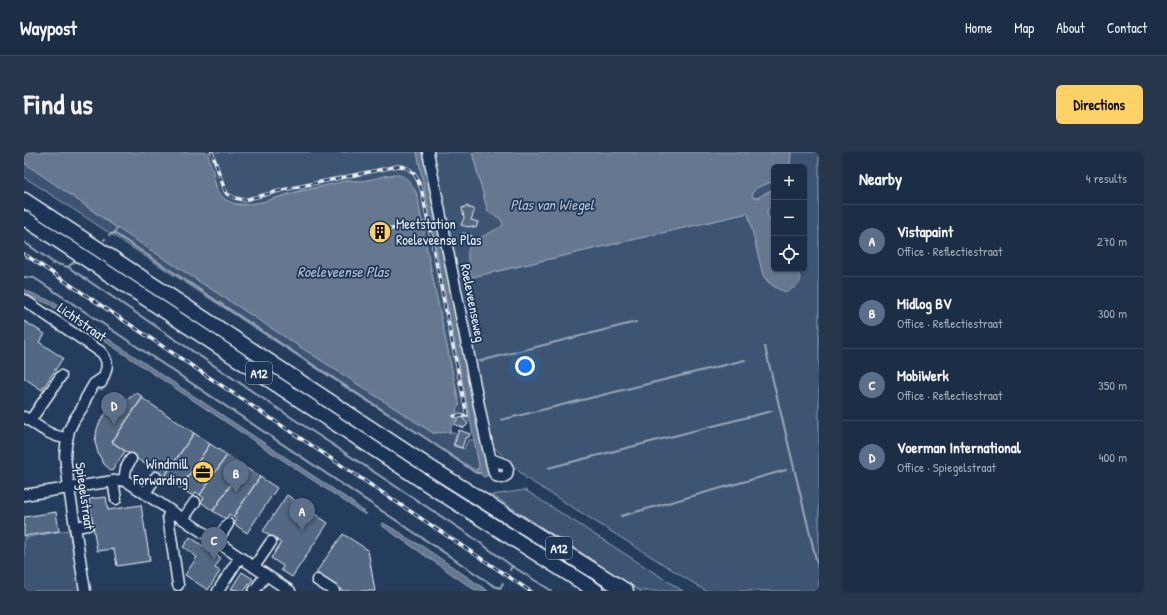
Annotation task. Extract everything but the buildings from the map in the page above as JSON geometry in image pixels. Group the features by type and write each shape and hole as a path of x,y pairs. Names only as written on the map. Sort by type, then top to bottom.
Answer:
{"highway":[{"name":"A12","path":"24,200 431,468 626,591"},
{"name":"A12","path":"24,218 438,491 596,591"}],"street":[{"name":"Roeleveenseweg","path":"428,152 491,459"},
{"name":"Lichtstraat","path":"24,300 101,352 106,360 107,368 103,378"},
{"path":"61,376 27,419 51,434 61,438 67,438"},
{"name":"Spiegelstraat","path":"85,591 65,456 67,438 74,420 94,384 103,378"},
{"path":"124,481 126,468 131,459"},
{"path":"145,493 156,477"},
{"path":"24,495 112,481 120,480 128,482 290,591"},
{"path":"112,481 116,500"},
{"path":"184,519 195,502"},
{"path":"171,511 168,516 178,585"},
{"path":"217,541 228,524"},
{"path":"75,527 88,525"},
{"path":"254,567 271,542"},
{"path":"218,591 240,557"},
{"path":"259,590 266,575"},
{"path":"317,580 334,591"}],"shaded area":[{"path":"207,152 417,152 471,421 469,422 460,413 456,413 459,403 424,236 419,203 413,187 397,174 394,174 371,180 350,180 298,191 255,204 236,204 221,196 217,190"},
{"path":"432,152 472,152 488,212 500,218 503,224 502,227 471,244 469,247 473,277 748,213 763,275 767,281 777,289 798,273 797,272 807,272 807,164 790,164 791,152 819,152 819,591 706,591 526,478 492,445"},
{"path":"24,163 117,228 433,433 450,432 456,434 453,446 464,449 468,440 475,440 479,468 475,470 351,391 24,177"},
{"path":"771,182 771,190 758,198 753,198 752,193 758,187"},
{"path":"771,206 771,221 767,214 767,210"},
{"path":"525,490 683,591 640,591 492,495"},
{"path":"69,530 80,591 24,591 24,538"}],"water":[{"name":"Roeleveense Plas","path":"24,152 207,152 217,190 220,195 226,200 242,205 262,202 297,192 350,180 360,181 392,175 403,176 407,179 416,193 419,203 424,227 424,236 459,404 456,409 457,419 453,421 450,432 433,433 117,228 24,163"},
{"path":"417,152 423,152 489,475 484,477 475,470 479,468 479,465"},
{"name":"Plas van Wiegel","path":"472,152 791,152 790,164 771,164 771,182 758,187 752,193 753,198 758,198 771,190 771,206 767,210 767,214 771,221 771,272 797,272 800,280 794,288 786,292 773,285 763,275 748,213 472,277 468,263 468,253 471,245 474,241 501,227 503,224 500,218 488,212"},
{"path":"24,289 53,302 348,499 366,513 366,515 49,304 24,294"},
{"path":"383,523 422,546 488,591 476,591 381,525"}],"waterway":[{"path":"109,235 114,233 117,228"},
{"path":"114,233 427,439 476,473 480,473"},
{"path":"24,242 54,263"},
{"path":"52,264 54,263 68,267 74,262"},
{"path":"68,267 268,402 468,534 512,566 552,591"},
{"path":"24,277 34,278 39,281 494,586 500,588 503,583"},
{"path":"480,361 636,322"},
{"path":"765,347 819,572"},
{"path":"501,420 745,360"},
{"path":"548,468 772,411"},
{"path":"621,516 786,470"},
{"path":"510,570 512,566"}],"railway":[{"path":"212,152 225,191 227,194 235,198 244,200 287,189 398,166 408,168 414,174 419,182 422,192 467,416 454,416"},
{"path":"385,230 428,223"},
{"path":"24,254 530,591"}],"place":[{"name":"Meetstation Roeleveense Plas","path":"380,232"},
{"name":"Voerman International","path":"114,425"},
{"name":"Windmill Forwarding","path":"203,472"},
{"name":"Midlog BV","path":"236,493"},
{"name":"Vistapaint","path":"302,531"},
{"name":"MobiWerk","path":"214,560"}]}
